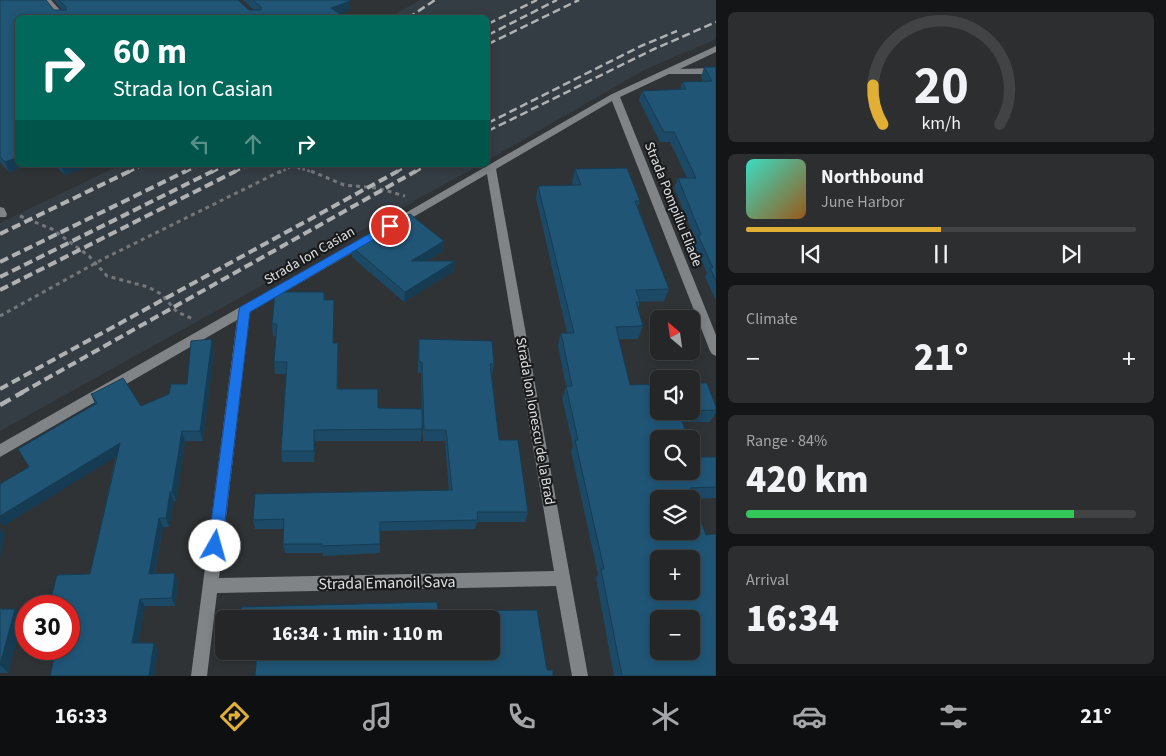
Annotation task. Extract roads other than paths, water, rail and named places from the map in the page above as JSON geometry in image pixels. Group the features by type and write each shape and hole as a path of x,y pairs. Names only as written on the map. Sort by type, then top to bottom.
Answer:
{"street":[{"path":"47,0 60,15"},
{"name":"Strada Ion Casian","path":"0,451 615,96 716,48"},
{"path":"664,72 716,71"},
{"name":"Strada Pompiliu Eliade","path":"615,96 716,351"},
{"name":"Strada Ion Ionescu de la Brad","path":"491,167 580,676"},
{"path":"199,676 244,310"},
{"name":"Strada Emanoil Sava","path":"210,586 563,578"}],"railway":[{"path":"412,15 435,0"},
{"path":"490,23 537,0"},
{"path":"490,34 557,0"},
{"path":"490,43 579,0"},
{"path":"490,130 652,50 716,22"},
{"path":"490,122 641,46 677,31"},
{"path":"127,173 139,167"},
{"path":"184,173 195,167"},
{"path":"211,173 222,167"},
{"path":"233,173 244,167"},
{"path":"395,173 406,167"},
{"path":"414,173 424,167"},
{"path":"0,234 130,171"},
{"path":"0,262 186,171"},
{"path":"0,277 213,171"},
{"path":"0,290 236,171"},
{"path":"0,389 398,171"},
{"path":"21,393 416,171"},
{"path":"0,405 23,392"}]}
